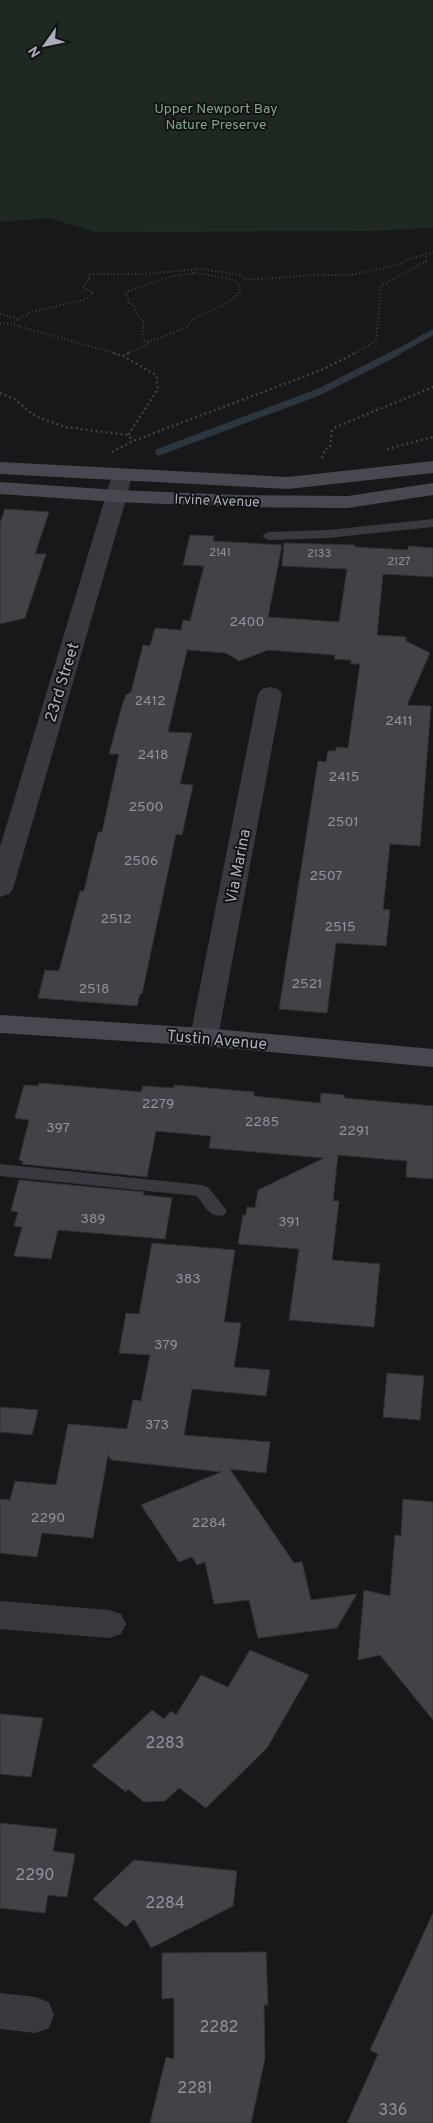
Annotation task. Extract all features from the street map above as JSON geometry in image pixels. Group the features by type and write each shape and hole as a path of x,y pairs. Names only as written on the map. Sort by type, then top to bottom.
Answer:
{"main road":[{"name":"Irvine Avenue","path":"0,488 288,483 433,467"},
{"name":"Irvine Avenue","path":"0,468 237,501 348,502 433,489"},
{"name":"Tustin Avenue","path":"0,1024 204,1037 433,1058"}],"street":[{"name":"23rd Street","path":"0,888 8,831 120,486"},
{"name":"Via Marina","path":"204,1037 270,694"},
{"path":"0,1615 109,1624"}],"lane":[{"path":"268,536 328,534 433,523"},
{"path":"0,1170 202,1191 218,1212"}],"path":[{"path":"11,324 29,313 86,299 94,293 83,287 89,279 88,274 143,274 201,269 242,275 245,280 304,277 360,273 393,266 433,252"},
{"path":"110,453 133,441 324,369 376,341 381,286 426,261 427,255"},
{"path":"124,356 145,346 149,342 185,328 195,318 224,305 236,296 240,290 238,282 222,277 183,274 168,276 126,292 129,303 134,305 137,314 144,322 142,339 149,342"},
{"path":"0,314 19,319"},
{"path":"0,323 11,324 124,356 156,375 158,389 128,435"},
{"path":"322,459 325,449 330,447 332,431 336,427 380,407 410,398 433,387"},
{"path":"0,393 14,399 35,416 57,424 128,435 133,441"}],"green space":[{"name":"Upper Newport Bay Nature Preserve","path":"0,0 433,0 433,228 371,231 95,232 49,218 0,222"}],"building":[{"path":"5,509 49,512 35,554 46,554 25,618 0,624 0,523"},
{"path":"190,535 214,536 213,541 282,545 268,617 339,622 347,569 282,566 284,543 355,545 355,547 408,550 408,546 433,548 433,577 383,574 377,635 406,637 406,641 430,653 407,705 431,706 420,846 390,844 383,909 390,910 386,946 336,943 327,1013 279,1009 318,761 326,762 328,751 336,751 336,747 348,748 360,664 351,664 351,660 334,659 335,655 268,650 239,661 226,653 187,650 168,732 192,733 180,784 193,785 182,835 176,834 142,994 140,994 137,1006 38,998 45,970 59,971 80,891 84,891 98,832 102,832 119,754 109,754 122,706 126,695 131,692 143,645 150,646 155,628 181,630 183,620 190,621 204,566 183,565"},
{"path":"39,1083 141,1092 143,1086 174,1088 174,1085 254,1092 254,1096 320,1103 321,1093 344,1095 344,1098 433,1106 433,1179 406,1177 407,1161 338,1155 333,1201 339,1201 332,1260 380,1264 374,1327 289,1320 299,1249 238,1244 243,1215 246,1215 247,1207 255,1208 258,1190 324,1158 209,1148 211,1136 156,1131 147,1177 22,1164 23,1161 19,1160 29,1120 15,1118 24,1085 38,1086"},
{"path":"19,1180 144,1192 143,1195 172,1198 165,1239 58,1230 51,1259 14,1256 22,1227 14,1226 18,1212 11,1211"},
{"path":"152,1243 235,1250 224,1322 241,1323 234,1367 270,1370 266,1396 192,1389 184,1435 270,1442 266,1473 230,1469 294,1563 302,1562 311,1600 357,1594 337,1628 258,1638 249,1600 214,1604 205,1562 197,1565 192,1557 179,1562 141,1505 221,1472 111,1460 108,1455 93,1538 42,1533 37,1557 0,1553 0,1499 10,1500 15,1481 56,1485 68,1424 127,1429 133,1400 141,1401 150,1355 119,1353 126,1313 139,1314"},
{"path":"387,1373 424,1376 420,1420 383,1417"},
{"path":"0,1407 38,1410 32,1435 0,1432"},
{"path":"403,1499 433,1502 433,1720 380,1655 358,1660 364,1590 390,1596 395,1535 401,1536"},
{"path":"250,1650 309,1675 267,1748 206,1808 179,1788 165,1801 144,1802 128,1789 126,1792 92,1766 152,1710 164,1719 171,1711 176,1715 201,1675 228,1687"},
{"path":"0,1714 43,1718 31,1777 0,1774"},
{"path":"0,1823 57,1829 53,1851 75,1854 67,1897 48,1895 45,1913 0,1908"},
{"path":"134,1860 237,1871 233,1906 151,1948 134,1919 126,1927 93,1899"},
{"path":"433,1913 433,2123 347,2123 378,2054 370,2050"},
{"path":"266,1952 268,2005 264,2005 265,2059 251,2123 150,2123 166,2057 174,2059 174,1998 162,1999 162,1953"}],"waterway":[{"path":"394,354 433,332"},
{"path":"159,452 319,392 396,353"}]}
